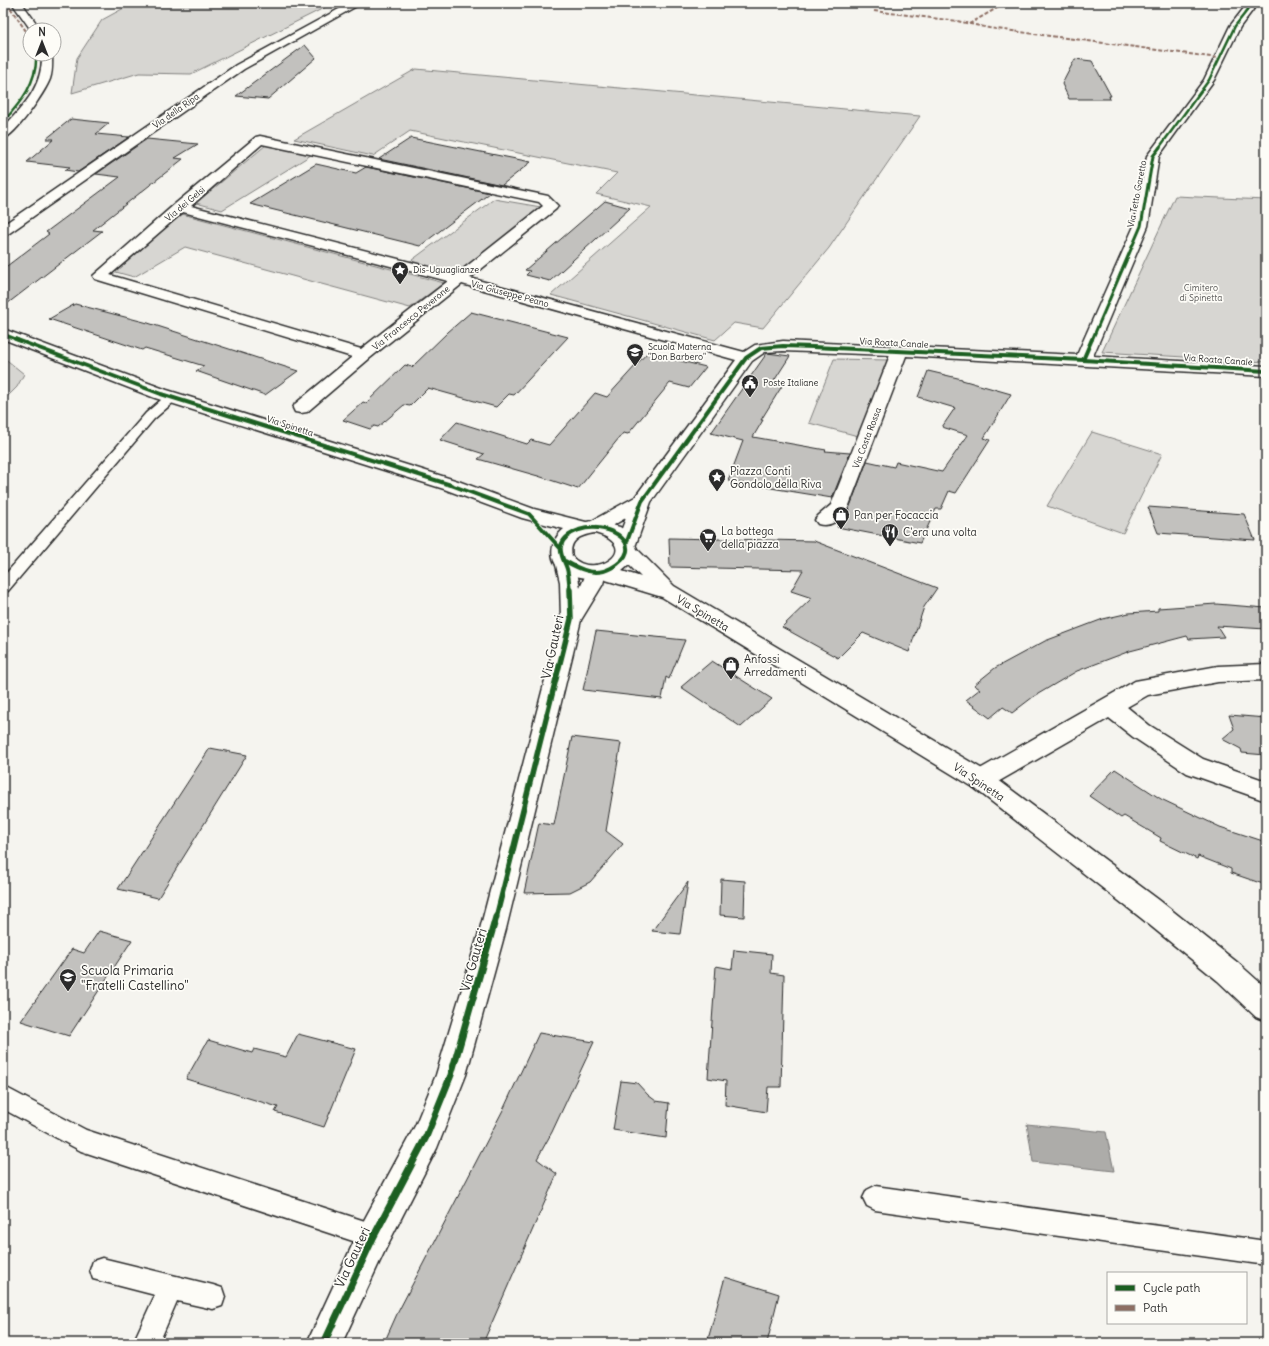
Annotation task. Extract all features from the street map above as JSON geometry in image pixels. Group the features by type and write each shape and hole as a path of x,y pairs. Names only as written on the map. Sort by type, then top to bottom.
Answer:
{"street":[{"path":"17,3 30,22"},
{"name":"Via della Ripa","path":"3,231 240,67 357,3"},
{"name":"Via Tetto Garetto","path":"1083,360 1140,226 1153,156 1209,80 1235,26 1253,3"},
{"path":"3,135 32,102 44,80 48,62"},
{"name":"Via dei Gelsi","path":"364,355 100,276 260,140 543,199"},
{"name":"Via Francesco Peverone","path":"301,408 364,355 551,206 543,199"},
{"name":"Via Giuseppe Peano","path":"180,207 746,358"},
{"name":"Via Spinetta","path":"3,334 160,394 451,485 529,514 590,528"},
{"name":"Via Roata Canale","path":"627,548 642,501 746,358 760,348 783,346 900,351 1266,371"},
{"name":"Via Costa Rossa","path":"825,520 839,508 900,351"},
{"name":"Via Roata Canale","path":"590,528 642,501"},
{"name":"Via Spinetta","path":"529,514 563,555"},
{"path":"590,528 606,529 615,532 622,537 627,548 625,558 619,564 598,572 580,570 571,567 563,555 569,536 576,531 590,528"},
{"name":"Via Spinetta","path":"627,548 667,591"},
{"name":"Via Gauteri","path":"324,1343 374,1236 426,1137 451,1075 493,929 571,619 570,582 563,555"},
{"name":"Via Spinetta","path":"598,572 667,591 981,780 1216,962 1266,1007"},
{"name":"Via Gauteri","path":"571,619 593,584 598,572"},
{"path":"981,780 1142,688 1218,674 1266,672"},
{"path":"1110,706 1141,731 1195,766 1266,791"}],"lane":[{"path":"3,587 150,416 172,397"},
{"path":"3,1098 81,1140 374,1236"},
{"path":"875,1198 1266,1253"},
{"path":"102,1270 213,1297"},
{"path":"146,1343 170,1287"}],"green space":[{"path":"133,3 334,3 191,74 139,73 72,93 77,58 102,20"},
{"path":"416,69 920,116 829,248 763,328 734,323 715,340 551,295 651,207 596,194 617,173 410,131 373,156 294,139"},
{"path":"266,145 311,155 222,210 196,203"},
{"name":"Cimitero di Spinetta","path":"1175,196 1266,200 1266,362 1102,352"},
{"path":"494,199 541,207 456,276 408,263"},
{"path":"181,214 444,283 410,308 185,247 134,277 116,272"},
{"path":"3,357 24,374 17,387 3,401"},
{"path":"834,359 889,360 858,436 809,423"},
{"path":"1092,432 1162,454 1123,533 1047,506"}],"shaded area":[{"path":"1027,1124 1106,1132 1114,1171 1033,1162"}],"building":[{"path":"305,45 316,58 268,99 236,96"},
{"path":"1075,59 1092,61 1111,96 1109,96 1110,99 1069,99 1062,84"},
{"path":"71,119 109,123 96,134 129,137 78,172 65,170 70,167 27,162 54,139 46,139"},
{"path":"411,138 531,162 502,185 379,159"},
{"path":"147,139 198,144 175,158 183,159 93,230 102,231 3,307 3,269 49,234 46,232 120,177 96,174"},
{"path":"316,164 356,173 366,167 490,193 420,246 250,204"},
{"path":"605,201 630,208 550,281 526,275 530,271 525,270"},
{"path":"75,304 148,323 298,371 265,395 196,371 204,366 145,348 142,350 49,319"},
{"path":"471,312 568,337 514,395 509,394 496,407 428,388 410,406 404,405 378,427 374,426 370,429 343,420 363,402 366,403 405,365 412,367"},
{"path":"647,353 706,367 689,388 670,383 628,434 623,433 578,489 478,459 484,454 440,440 457,422 527,444 531,440 549,445 595,393 607,397"},
{"path":"767,353 790,356 772,384 782,386 761,420 763,420 753,437 826,450 825,451 850,453 832,498 728,481 743,441 711,433"},
{"path":"928,371 962,379 1011,394 984,438 990,440 956,493 949,491 941,509 936,509 920,543 837,527 849,509 867,461 894,467 896,462 942,472 968,435 942,427 955,408 918,397"},
{"path":"1148,507 1244,514 1255,540 1158,533"},
{"path":"669,538 814,541 937,588 924,607 909,652 863,633 838,658 782,627 812,598 791,591 803,570 670,567"},
{"path":"1216,604 1266,608 1266,629 1217,626 1224,637 1189,639 1187,636 1130,651 1077,671 1033,697 1012,713 1003,707 990,718 966,700 980,689 974,685 995,668 1045,641 1103,619 1129,613 1158,611 1158,608"},
{"path":"596,631 685,640 669,679 666,677 662,699 583,690"},
{"path":"712,661 772,699 741,727 681,687"},
{"path":"1229,715 1266,718 1266,755 1242,753 1241,749 1222,739 1234,729"},
{"path":"572,737 621,743 606,831 623,844 590,882 570,892 524,893 539,823 554,825"},
{"path":"210,748 247,755 158,898 118,889"},
{"path":"1115,769 1161,799 1220,827 1266,842 1266,885 1231,873 1231,869 1198,856 1197,859 1160,841 1161,838 1124,816 1121,818 1089,796"},
{"path":"721,879 745,881 744,917 720,915"},
{"path":"688,882 680,934 652,931"},
{"path":"99,931 132,940 69,1036 21,1021 72,949 84,953"},
{"path":"734,950 772,954 771,973 784,975 781,1087 768,1087 766,1112 725,1105 726,1081 708,1078 716,966 732,969"},
{"path":"539,1033 594,1042 552,1132 537,1159 557,1174 483,1343 384,1343 397,1314 504,1108"},
{"path":"298,1034 356,1049 324,1127 275,1112 278,1107 186,1079 208,1040 252,1053 254,1049 286,1057"},
{"path":"621,1081 637,1083 656,1101 669,1103 666,1138 613,1130"},
{"path":"725,1277 779,1294 767,1343 707,1343"}],"marked path":[{"path":"7,3 22,25"},
{"path":"969,24 999,7 999,3"},
{"path":"874,11 957,21 989,28 1219,58"}],"cycle path":[{"path":"1083,360 1141,226 1153,156 1209,80 1235,26 1253,3"},
{"path":"3,122 16,108 28,91 32,83 37,62"},
{"path":"3,334 161,394 451,485 529,514 560,548"},
{"path":"626,544 642,501 746,358 761,348 783,346 813,347 1083,360 1266,371"},
{"path":"324,1343 374,1236 426,1137 451,1075 493,929 571,619 569,583 567,569 561,551 562,544 567,537 574,532 598,528 610,530 623,538 627,547 625,556 618,564 607,570 594,572 579,570 565,561"}],"place":[{"name":"Dis-Uguaglianze","path":"400,285"},
{"name":"Scuola Materna \"Don Barbero\"","path":"635,367"},
{"name":"Poste Italiane","path":"750,398"},
{"name":"Piazza Conti Gondolo della Riva","path":"717,492"},
{"name":"Pan per Focaccia","path":"841,530"},
{"name":"C'era una volta","path":"890,547"},
{"name":"La bottega della piazza","path":"708,552"},
{"name":"Anfossi Arredamenti","path":"731,680"},
{"name":"Scuola Primaria \"Fratelli Castellino\"","path":"68,992"}]}
